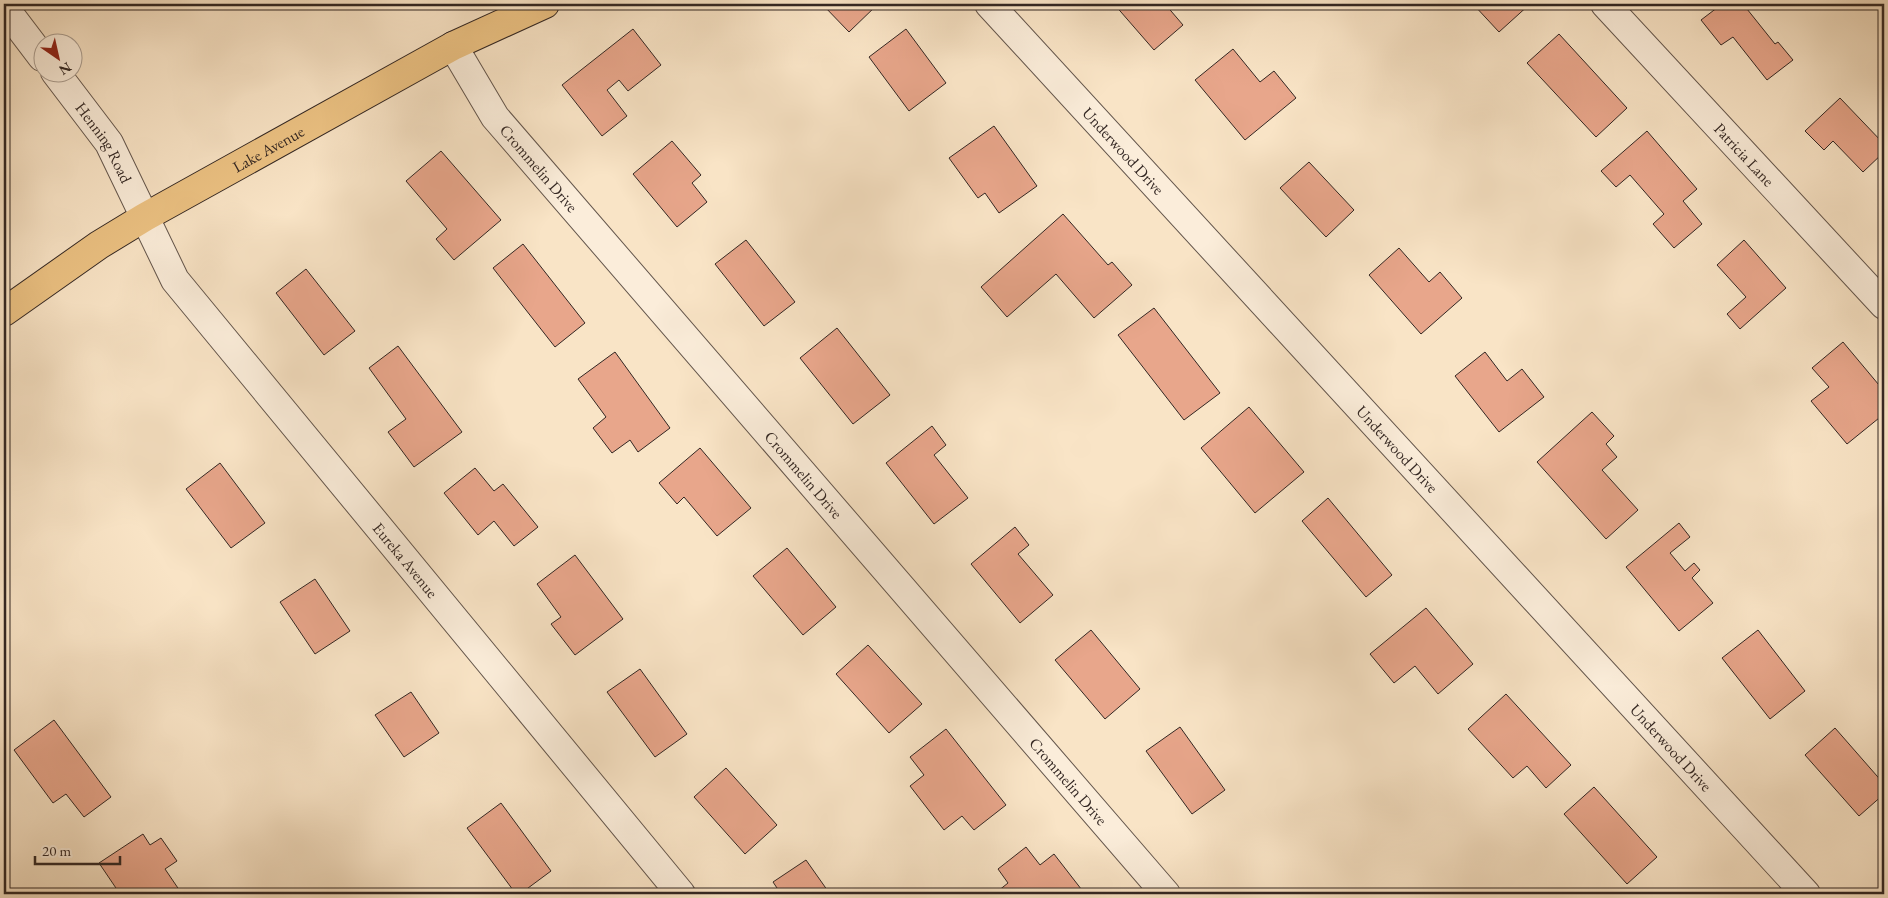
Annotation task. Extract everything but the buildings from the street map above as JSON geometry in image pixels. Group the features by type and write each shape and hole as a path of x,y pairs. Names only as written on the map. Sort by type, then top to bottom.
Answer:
{"main road":[{"name":"Lake Avenue","path":"4,312 99,244 145,217 454,46 545,4"}],"street":[{"name":"Underwood Drive","path":"989,4 1806,894"},
{"name":"Patricia Lane","path":"1605,4 1884,305"},
{"path":"4,7 32,44"},
{"name":"Crommelin Drive","path":"454,46 495,117 1166,894"},
{"name":"Henning Road","path":"62,82 109,143 145,217"},
{"name":"Eureka Avenue","path":"145,217 175,280 680,894"}]}
